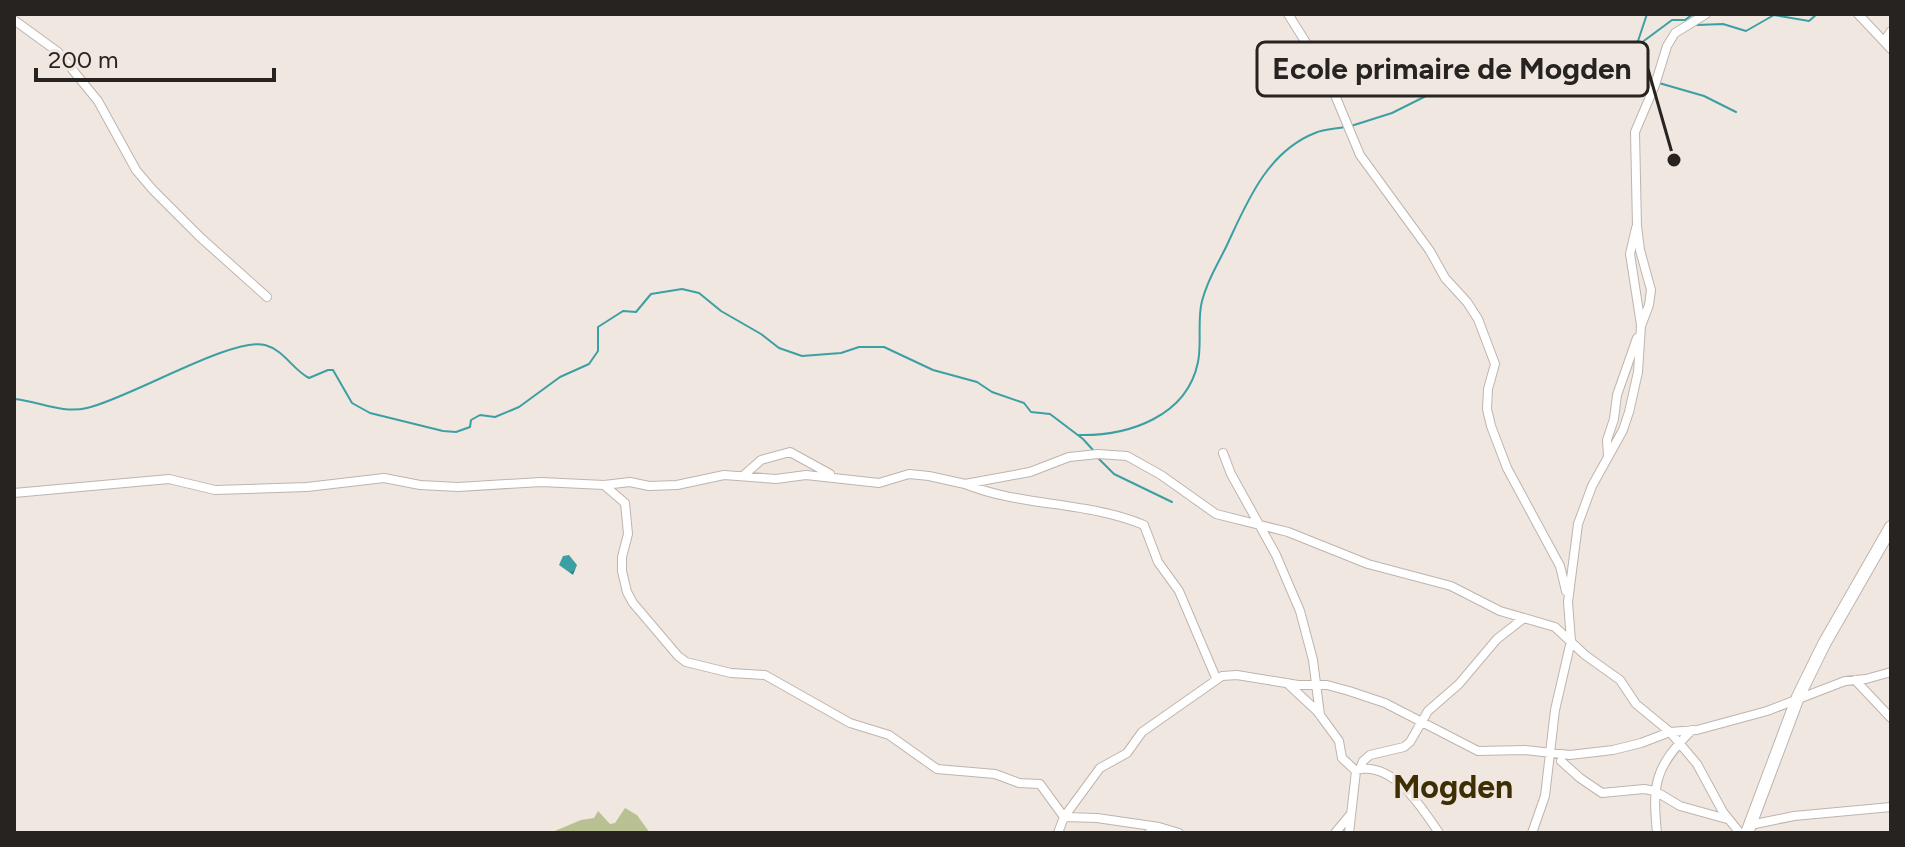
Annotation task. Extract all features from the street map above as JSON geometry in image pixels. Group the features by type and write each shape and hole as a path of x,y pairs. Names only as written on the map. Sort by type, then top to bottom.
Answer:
{"street":[{"path":"1288,14 1327,76 1360,155 1430,251 1445,278 1478,319 1495,364 1488,389 1487,409 1491,426 1507,468 1560,566 1568,602 1571,641 1555,710 1545,796 1532,833"},
{"path":"1608,456 1607,440 1617,395 1651,290 1637,226 1635,132 1667,46 1675,33 1706,14"},
{"path":"1858,14 1888,45"},
{"path":"1868,14 1877,33"},
{"path":"14,20 58,52 98,101 136,170 153,190 267,297"},
{"path":"1888,45 1891,31"},
{"path":"1568,602 1578,524 1592,486 1629,412 1638,372 1641,326 1630,254 1637,226"},
{"path":"743,476 761,460 790,452 834,477"},
{"path":"1223,453 1258,526 1276,555 1300,611 1313,660 1320,715"},
{"path":"965,484 1030,472 1069,457 1098,454 1127,456 1161,475 1216,514 1288,532 1368,564 1451,586 1500,611 1555,627 1620,680 1636,704 1670,732 1697,764 1729,819"},
{"path":"14,493 169,479 215,490 307,487 384,478 420,485 458,487 541,482 677,485 724,475 776,479 795,475 834,477 879,483 909,474 929,476 988,493 1098,512 1144,525 1158,562 1179,591 1216,678"},
{"path":"604,485 625,503 628,534 622,571 627,592 633,603 686,662 731,673 765,675 850,723 889,735 937,769 995,774 1019,783 1040,784 1064,817"},
{"path":"1746,830 1798,697 1824,644 1891,527"},
{"path":"1349,833 1358,770 1365,758 1375,752 1404,747 1415,736 1421,721 1459,684 1497,639 1524,618"},
{"path":"1058,833 1064,817 1100,768 1127,753 1142,732 1216,678 1237,675 1349,691 1385,703 1478,751 1570,755 1627,747 1670,732 1692,730 1767,711 1845,681 1891,672"},
{"path":"1855,680 1891,718"},
{"path":"1287,683 1320,715 1339,741 1342,758 1358,770 1373,770 1406,788 1439,833"},
{"path":"1657,833 1657,777 1679,743 1692,730"},
{"path":"1549,773 1570,755"},
{"path":"1561,761 1602,793 1633,789 1655,791 1680,806 1729,819 1746,830 1794,816 1891,807"},
{"path":"1335,833 1350,815"},
{"path":"1064,817 1097,818 1179,833"},
{"path":"1149,833 1159,827"}],"green space":[{"path":"625,808 637,815 650,833 550,833 594,818 598,811 610,824 615,823"}],"water":[{"path":"569,555 577,565 573,575 559,565 563,556"}],"waterway":[{"path":"1351,126 1392,113 1442,88 1482,78 1486,58 1498,49 1520,47 1534,57 1631,52 1636,47 1647,14"},
{"path":"1637,46 1672,20 1685,20 1693,14"},
{"path":"1697,25 1723,24 1746,31 1774,15 1809,21 1817,14"},
{"path":"1604,55 1616,69 1653,81"},
{"path":"1659,83 1704,96 1736,112"},
{"path":"1079,435 1117,432 1135,427 1153,420 1182,397 1192,381 1198,362 1204,293 1260,180 1271,165 1298,142 1318,132 1345,127"},
{"path":"14,399 59,408 87,408 229,350 265,345 278,351 309,378 333,370 352,403 370,413 456,432 470,427 471,420 480,415 495,417 519,407 560,377 589,364 598,351 598,327 623,311 636,312 651,294 682,289 699,293 779,348 802,356 841,353 859,347 884,347 933,370 977,382 992,392 1024,403 1031,412 1050,414 1093,450"},
{"path":"1099,459 1114,474 1172,502"}],"place":[{"name":"Ecole primaire de Mogden","path":"1674,160"}],"district":[{"name":"Mogden","path":"1453,787"}]}
